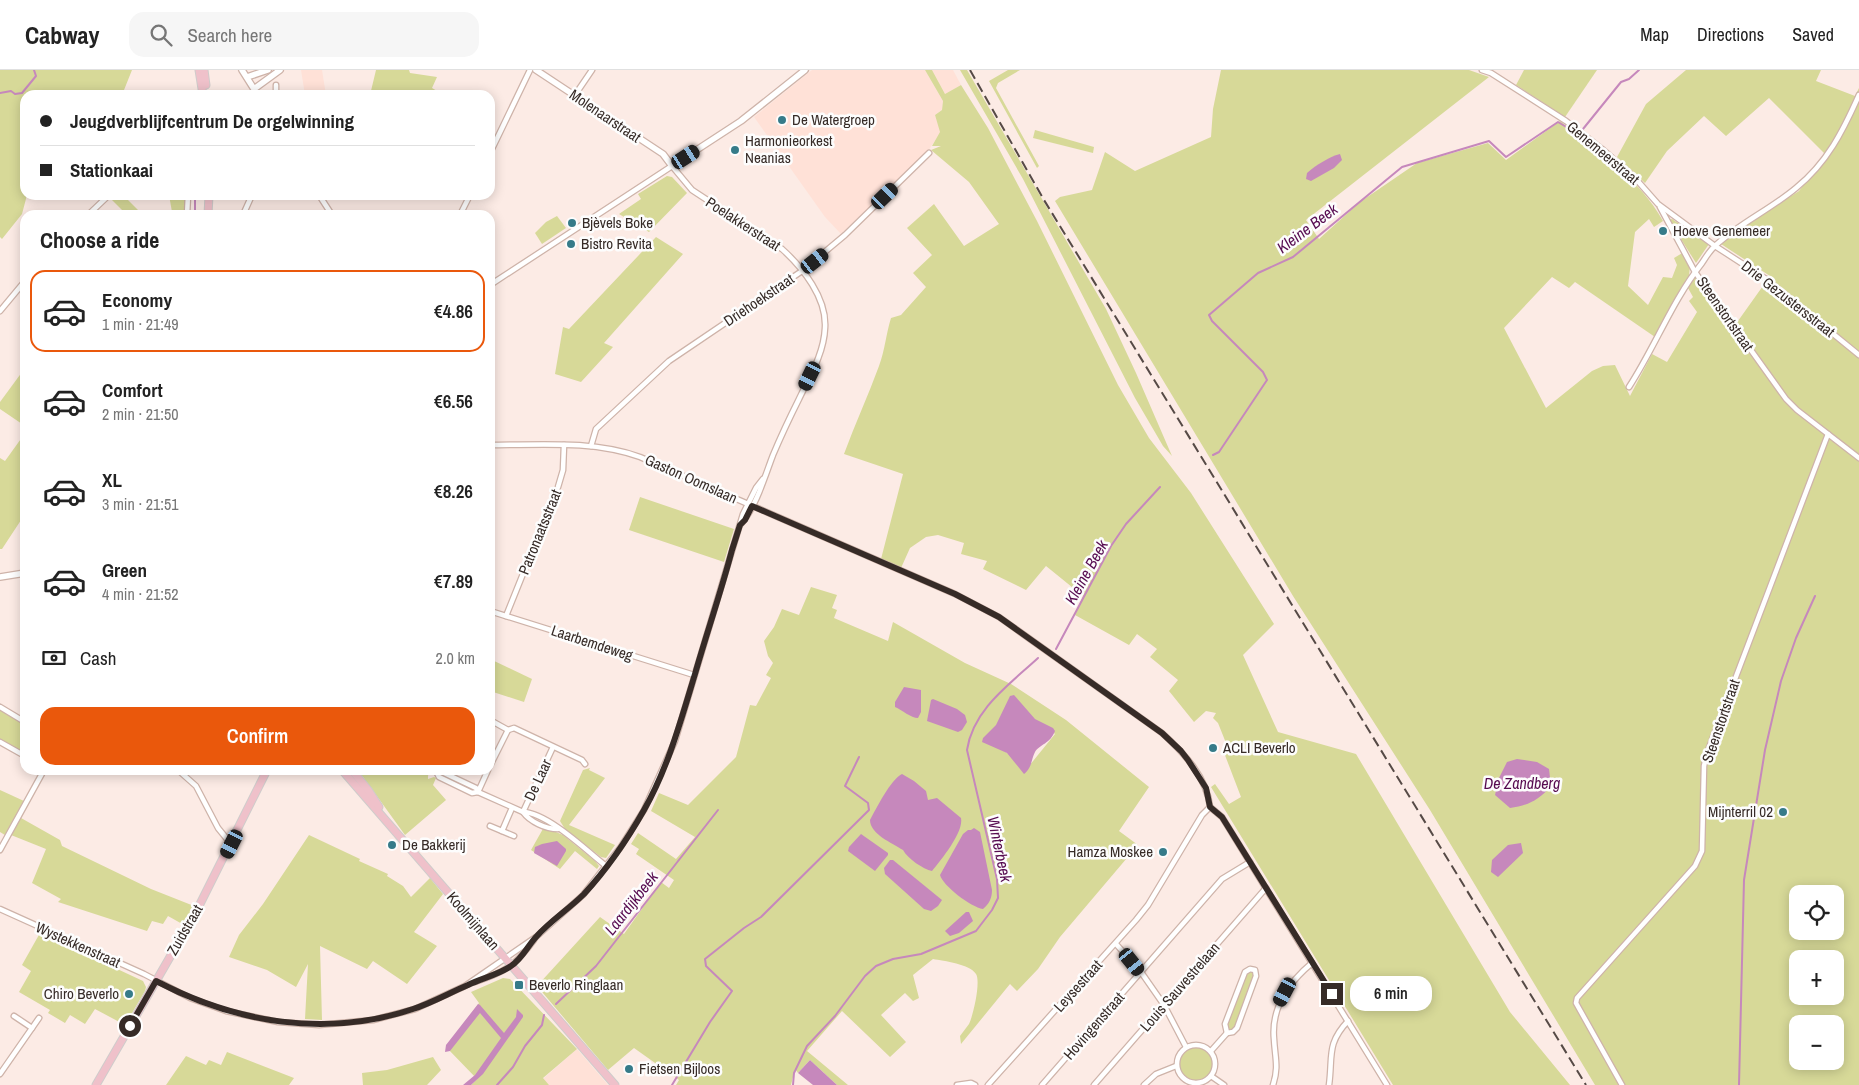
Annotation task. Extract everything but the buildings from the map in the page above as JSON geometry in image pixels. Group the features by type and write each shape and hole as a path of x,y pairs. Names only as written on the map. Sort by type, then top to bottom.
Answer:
{"main road":[{"path":"199,70 204,90"},
{"path":"204,70 205,90"},
{"name":"Zuidstraat","path":"96,1085 196,912 232,844 265,775"},
{"name":"Koolmijnlaan","path":"346,775 615,1085"},
{"name":"Koolmijnlaan","path":"356,775 390,825"}],"street":[{"path":"242,70 254,89 271,72"},
{"path":"247,77 280,70"},
{"path":"495,143 530,70"},
{"path":"575,96 592,70"},
{"path":"495,282 746,117 805,70"},
{"name":"Genemeerstraat","path":"1482,70 1491,73 1566,121 1635,178 1658,204 1715,246"},
{"name":"Molenaarstraat","path":"539,71 662,154 672,166"},
{"path":"276,85 276,90"},
{"path":"1629,387 1640,371 1683,290 1715,246 1751,218 1796,188 1812,172 1829,154 1836,143 1859,95"},
{"name":"Driehoekstraat","path":"591,446 596,429 669,361 802,271 839,240 929,153"},
{"name":"Poelakkerstraat","path":"536,937 582,895 606,866 632,830 656,787 675,741 740,525 816,364 824,342 826,326 823,309 817,293 796,261 782,249 692,190 672,166"},
{"path":"93,210 104,200"},
{"name":"Steenstortstraat","path":"1658,204 1695,272 1786,399 1797,410 1859,458"},
{"name":"Drie Gezustersstraat","path":"1715,246 1766,279 1859,354"},
{"path":"0,311 20,288"},
{"name":"Steenstortstraat","path":"1622,1085 1576,1002 1576,998 1695,866 1702,851 1704,766 1707,754 1828,434"},
{"name":"Patronaatsstraat","path":"506,616 558,487 563,470 564,445"},
{"name":"Gaston Oomslaan","path":"495,446 591,446 623,451 955,594 999,617 1162,733 1188,760 1206,788 1210,807"},
{"path":"0,577 20,574"},
{"name":"Laarbemdeweg","path":"495,613 694,675"},
{"path":"0,707 20,719"},
{"name":"De Laar","path":"495,723 508,730 514,728 582,760 585,764"},
{"path":"495,756 508,730"},
{"path":"0,742 20,753"},
{"name":"De Laar","path":"523,812 553,747"},
{"path":"0,850 41,775"},
{"path":"184,775 196,786 218,828 232,844"},
{"name":"De Laar","path":"437,775 472,793 478,792 553,824 606,866"},
{"path":"478,792 486,775"},
{"path":"1210,807 1222,817 1387,1085"},
{"name":"Leysestraat","path":"988,1085 1116,944 1148,904 1202,815 1210,807"},
{"path":"502,831 512,808"},
{"path":"490,826 514,836"},
{"name":"Hovingenstraat","path":"1042,1085 1222,880 1250,862"},
{"name":"Louis Sauvestrelaan","path":"1094,1085 1266,888"},
{"name":"Wystekkenstraat","path":"0,909 190,998 234,1013 278,1022 319,1025 348,1024 393,1016 438,1000 469,984"},
{"path":"469,984 536,937"},
{"path":"469,984 512,966 520,959 536,937"},
{"path":"1116,944 1141,972 1164,1005 1186,1047"},
{"path":"1274,1085 1278,1066 1274,1026 1280,1002 1292,981 1312,964"},
{"path":"1211,1052 1227,1033 1233,1032 1237,1028 1256,976 1252,969 1244,972 1225,1024 1227,1033"},
{"path":"14,1016 32,1028"},
{"path":"0,1074 39,1018"},
{"path":"1329,1085 1332,1045 1348,1021"},
{"path":"1199,1045 1211,1052 1215,1064 1211,1076 1199,1083 1189,1084 1182,1078 1176,1066 1180,1053 1186,1047 1199,1045"},
{"path":"1144,1085 1156,1074 1176,1066"},
{"path":"1211,1076 1224,1085"},
{"path":"957,1085 971,1082 975,1085"}],"shaded area":[{"path":"301,70 322,70 325,90 304,90"},
{"path":"812,70 925,70 943,101 942,110 935,115 941,132 928,151 841,234 825,217 754,117"},
{"path":"932,70 953,70 961,85 945,94"},
{"path":"577,1049 608,1085 549,1085 543,1079"}],"green space":[{"path":"0,70 132,70 124,90 20,90 20,200 26,200 23,210 20,210 20,216 2,239 0,237"},
{"path":"376,70 409,70 410,73 437,77 432,88 435,90 371,90"},
{"path":"925,70 932,70 945,94 961,85 988,128 1037,221 1118,385 1149,438 1191,493 1274,624 1243,655 1278,732 1356,754 1510,1012 1570,1085 1393,1085 1211,787 1215,784 1229,804 1241,797 1223,750 1228,748 1218,723 1213,718 1216,713 1206,711 1194,722 1169,691 1178,680 1150,657 1157,649 1137,634 1129,645 1075,615 1083,596 1046,566 1026,590 983,569 987,561 961,554 964,543 938,535 926,537 910,548 901,568 881,559 903,474 844,454 879,366 891,318 901,315 926,287 913,273 932,255 907,228 934,204 964,246 999,224 969,182 931,150 941,146 932,146 940,132 935,115 942,110 943,101"},
{"path":"960,70 967,70 1106,309 1172,456 1163,446 1135,398 1023,179"},
{"path":"1008,70 1020,70 998,83 996,88 1039,166 1037,168 989,81"},
{"path":"1221,70 1469,70 1489,77 1306,220 1319,239 1360,202 1417,163 1488,143 1506,160 1560,121 1603,154 1642,192 1663,221 1654,227 1649,219 1635,232 1628,286 1648,305 1663,277 1672,278 1677,265 1674,258 1684,252 1690,266 1689,276 1655,337 1575,282 1569,288 1552,277 1504,328 1546,408 1592,371 1603,366 1615,365 1630,396 1652,354 1667,362 1697,312 1689,301 1693,297 1688,288 1695,276 1733,328 1770,276 1721,244 1752,221 1799,191 1826,155 1769,98 1726,136 1704,116 1667,151 1645,183 1617,157 1646,104 1686,70 1821,70 1816,81 1855,96 1859,88 1859,1085 1595,1085 1430,810 1293,596 1055,201 1060,197 1092,190 1105,152 1135,171 1211,137 1213,109"},
{"path":"1524,70 1597,70 1565,117 1516,85"},
{"path":"1035,130 1094,147 1093,153 1033,138"},
{"path":"667,176 672,177 687,193 649,232 619,214 641,199 638,194"},
{"path":"112,200 128,200 138,210 122,210"},
{"path":"170,200 186,200 185,210 172,210"},
{"path":"557,216 566,228 542,244 535,233 546,222"},
{"path":"1672,219 1709,244 1696,263 1669,220"},
{"path":"656,237 683,254 604,343 613,347 581,382 555,374 563,327 569,329"},
{"path":"20,375 20,423 0,409 0,402"},
{"path":"20,440 20,522 2,549 0,549 0,458 5,461"},
{"path":"640,497 734,529 724,562 629,530"},
{"path":"811,587 837,595 832,608 837,610 834,618 888,641 893,622 965,663 1011,684 1066,720 1149,787 1119,831 1138,845 1060,937 1038,969 1017,991 1010,984 961,1044 960,1036 969,1024 974,1007 978,984 976,974 963,965 933,959 913,975 919,998 913,1001 905,993 881,1015 906,1042 890,1057 842,1011 807,1051 848,1085 837,1085 810,1060 798,1073 795,1069 791,1085 676,1085 679,1080 634,1048 608,1070 537,986 600,917 624,934 661,882 669,888 674,880 636,854 639,849 631,844 638,833 676,859 695,837 651,811 659,793 688,805 736,757 750,705 756,706 771,678 766,675 773,663 768,656 764,641 774,627 782,609 799,615","holes":["1008,709 1045,725 1055,734 1029,766 1004,751"]},
{"path":"495,661 532,679 524,702 495,693"},
{"path":"0,710 20,721 20,751 0,740"},
{"path":"590,768 589,770 605,778 569,825 615,845 606,858 601,857 565,829 560,821 583,770"},
{"path":"362,775 428,775 428,779 436,778 433,785 446,800 405,835"},
{"path":"0,790 24,801 5,835 0,832"},
{"path":"21,818 60,840 62,846 151,889 194,906 184,925 168,916 163,924 152,921 147,931 58,902 61,899 32,883 46,849 11,835"},
{"path":"544,827 563,835 595,861 599,866 597,869 575,851 560,869 531,850"},
{"path":"309,835 388,874 387,876 403,886 411,897 430,878 443,894 414,932 437,946 407,984 373,961 367,969 320,946 322,1020 305,1019 308,964 296,987 267,970 229,957 239,935 263,904"},
{"path":"40,933 143,981 146,987 145,991 125,1025 95,1009 85,1024 70,1015 65,1023 48,1013 50,1010 19,992 31,971 22,965"},
{"path":"1250,970 1255,974 1235,1027 1233,1030 1229,1030 1226,1026 1246,974"},
{"path":"503,978 510,979 577,1049 543,1078 549,1085 471,1085 477,1079 447,1048 479,1003 471,992"},
{"path":"1196,1047 1208,1052 1213,1064 1208,1076 1196,1081 1184,1076 1179,1064 1184,1052"},
{"path":"227,1052 294,1078 289,1085 166,1085 186,1056 206,1065 209,1060 221,1065"},
{"path":"433,1057 441,1070 427,1085 363,1085 362,1073 387,1070"}],"water":[{"path":"1340,154 1342,160 1334,168 1311,181 1306,179 1307,173 1314,167"},
{"path":"904,687 921,690 921,712 918,718 895,707 895,702"},
{"path":"1014,695 1035,719 1053,728 1055,731 1050,739 1035,752 1030,767 1024,774 1007,753 982,742 983,738 996,725 1010,696"},
{"path":"933,699 957,709 965,715 967,722 962,730 958,732 927,721 931,700"},
{"name":"De Zandberg","path":"1517,759 1537,762 1549,769 1551,786 1532,801 1522,806 1510,808 1495,795 1499,778 1507,762"},
{"path":"902,774 926,791 928,800 937,798 961,818 956,838 932,871 908,857 903,850 878,834 871,825 870,820 884,795 893,782"},
{"path":"974,828 980,832 992,890 990,901 983,909 958,895 946,885 940,875 963,834"},
{"path":"861,834 888,853 875,871 848,851 849,847"},
{"path":"557,841 566,851 557,866 534,853 535,847"},
{"path":"1521,843 1523,853 1498,877 1491,872 1492,860 1508,845"},
{"path":"890,860 893,860 942,900 938,906 931,911 924,909 885,874 884,868"},
{"path":"966,912 969,912 973,921 959,933 950,936 945,931"},
{"path":"478,1004 504,1033 516,1017 517,1009 523,1017 483,1074 471,1085 463,1085 475,1075 501,1038 480,1013 450,1051 445,1052 446,1045"},
{"path":"810,1060 837,1085 813,1085 798,1073"}],"waterway":[{"path":"24,90 36,76 34,70"},
{"name":"Kleine Beek","path":"1583,129 1621,82 1629,79 1639,70"},
{"path":"0,93 11,91 15,94 20,93"},
{"name":"Kleine Beek","path":"1213,455 1219,452 1267,380 1263,372 1212,321 1209,315 1258,273 1293,257 1402,167 1489,141 1506,157 1558,122 1578,134"},
{"path":"195,200 195,210"},
{"name":"Kleine Beek","path":"1056,649 1111,546 1126,524 1160,487"},
{"path":"1739,1085 1744,880 1765,750 1781,681 1796,638 1815,596"},
{"name":"Winterbeek","path":"793,1085 794,1073 807,1046 835,1016 865,976 876,966 893,959 921,954 976,931 992,910 998,898 997,879 967,750 977,722 994,698 1038,658"},
{"path":"672,1085 710,1022 732,991 706,966 705,959 761,917 869,810 868,803 845,786 859,757"},
{"name":"Laardijkbeek","path":"556,1004 596,966 718,810"},
{"name":"Laardijkbeek","path":"497,1085 513,1067 525,1046 542,1025 544,1015"}],"railway":[{"path":"970,70 1044,200 1586,1085"}],"place":[{"name":"De Watergroep","path":"782,120"},
{"name":"Harmonieorkest Neanias","path":"735,150"},
{"name":"Bjèvels Boke","path":"572,223"},
{"name":"Hoeve Genemeer","path":"1663,231"},
{"name":"Bistro Revita","path":"571,244"},
{"name":"ACLI Beverlo","path":"1213,748"},
{"name":"Mijnterril 02","path":"1783,812"},
{"name":"De Bakkerij","path":"392,845"},
{"name":"Hamza Moskee","path":"1163,852"},
{"name":"Beverlo Ringlaan","path":"519,985"},
{"name":"Chiro Beverlo","path":"129,994"},
{"name":"Fietsen Bijloos","path":"629,1069"}],"route":[{"path":"130,1026 156,981 190,998 242,1015 297,1024 348,1024 393,1016 415,1009 512,966 520,959 536,937 572,905 594,882 620,848 644,810 656,787 675,741 740,525 745,520 752,506 955,594 999,617 1162,733 1188,760 1206,788 1210,807 1222,817 1332,994"}]}
